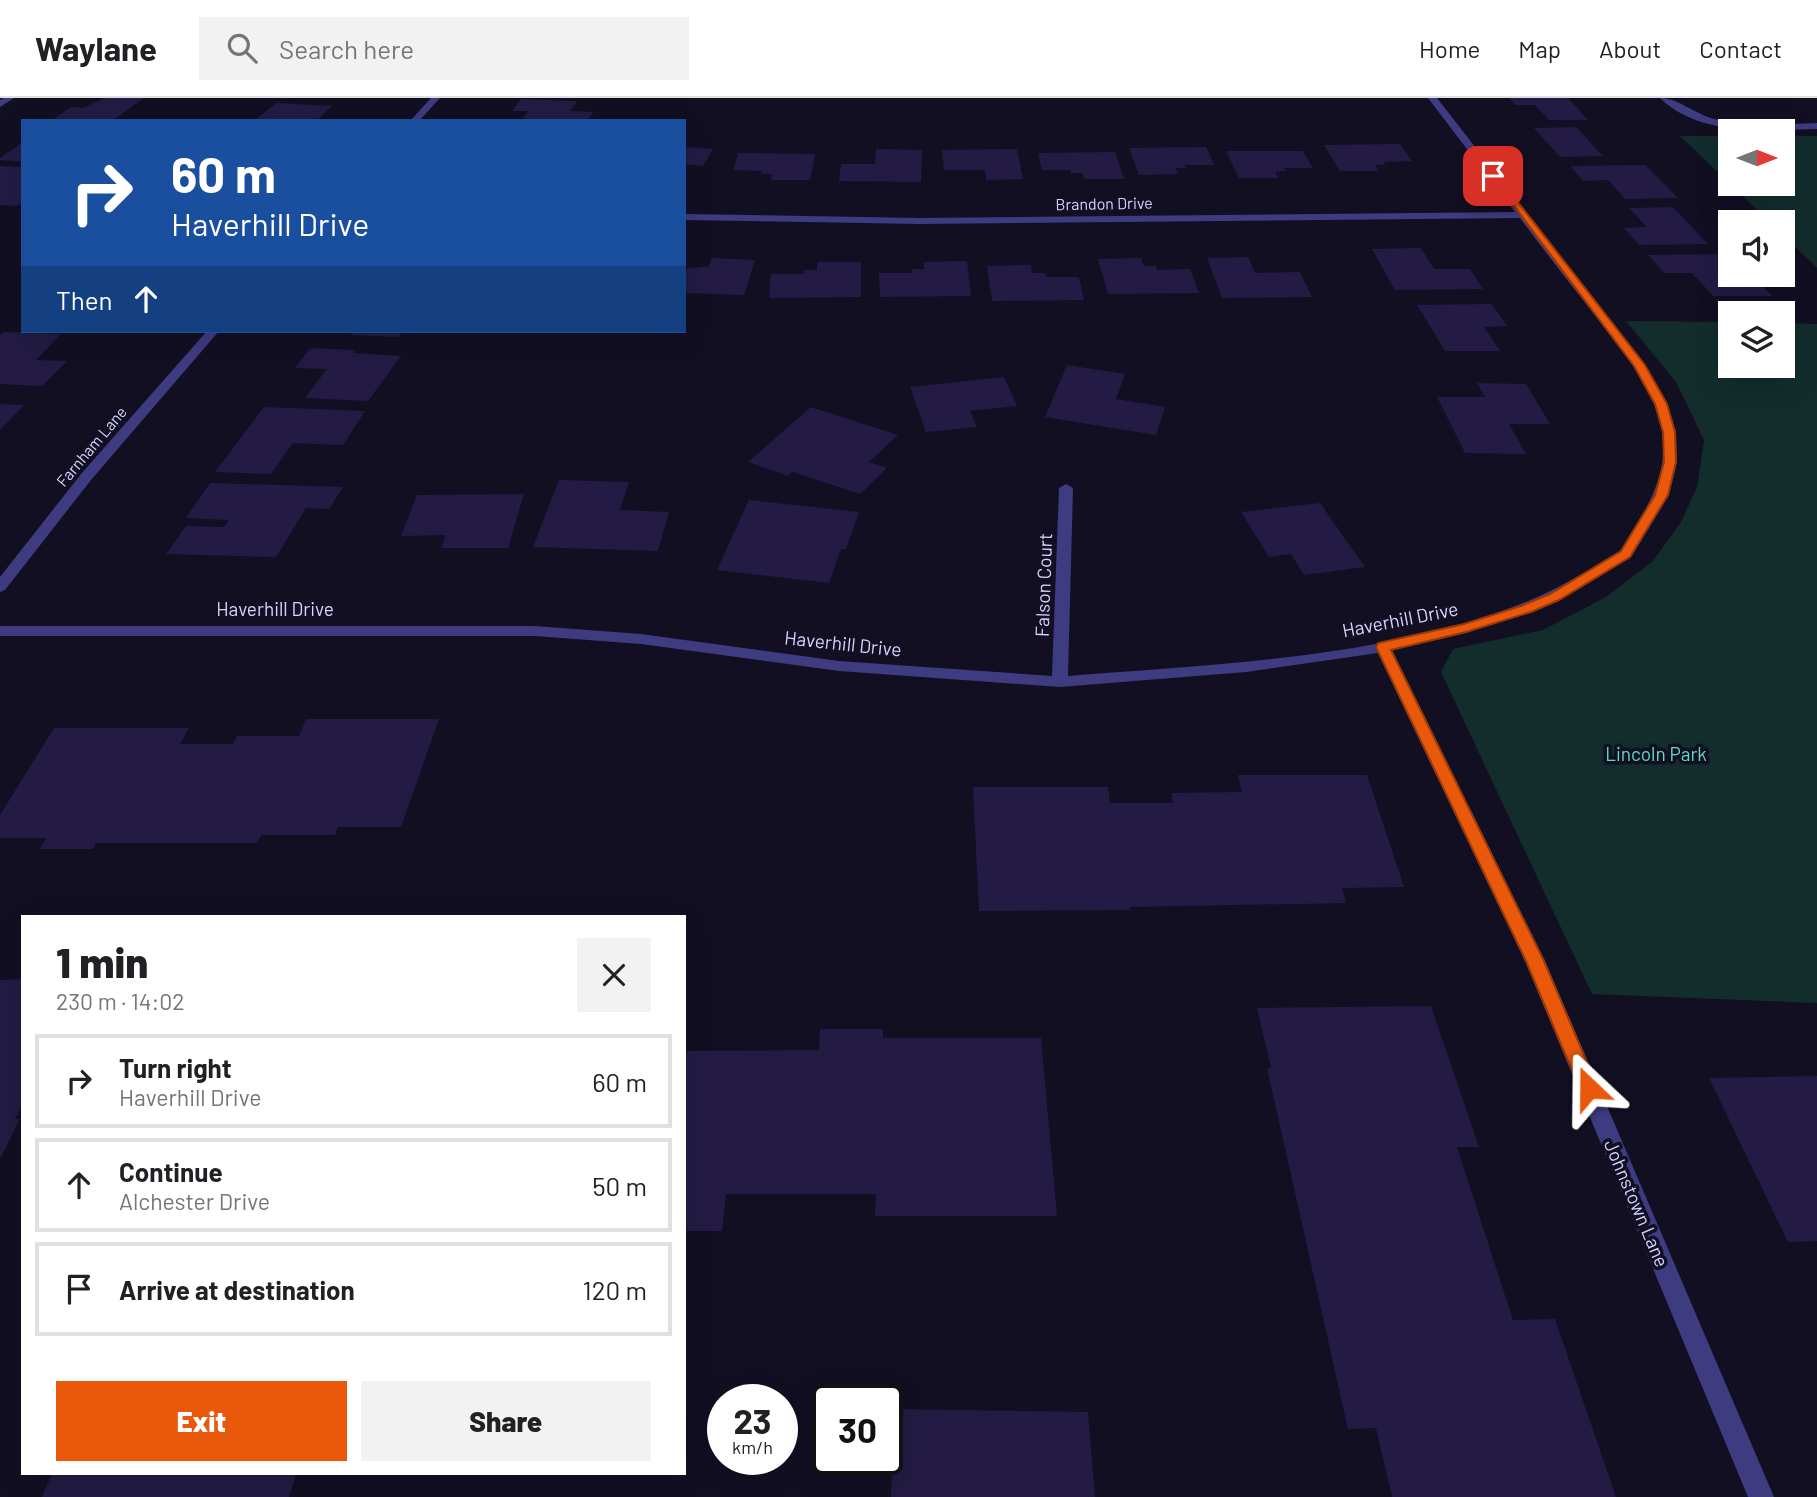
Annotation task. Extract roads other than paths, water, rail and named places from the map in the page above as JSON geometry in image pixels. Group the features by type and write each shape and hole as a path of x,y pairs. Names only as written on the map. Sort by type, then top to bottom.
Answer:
{"street":[{"path":"0,104 10,98"},
{"path":"416,119 436,98"},
{"name":"Haverhill Drive","path":"0,631 535,631 641,639 839,666 1060,682 1246,667 1383,647 1466,628 1555,597 1626,554 1662,495 1670,462 1669,432 1661,404 1639,365 1433,98"},
{"path":"1664,98 1701,119 1736,126 1817,126"},
{"name":"Brandon Drive","path":"686,217 934,220 1523,215"},
{"name":"Farnham Lane","path":"0,587 86,477 211,333"},
{"name":"Falson Court","path":"1060,682 1066,488"},
{"name":"Johnstown Lane","path":"1383,647 1535,961 1761,1497"}],"park label":[{"name":"Lincoln Park","path":"1656,753"}]}
